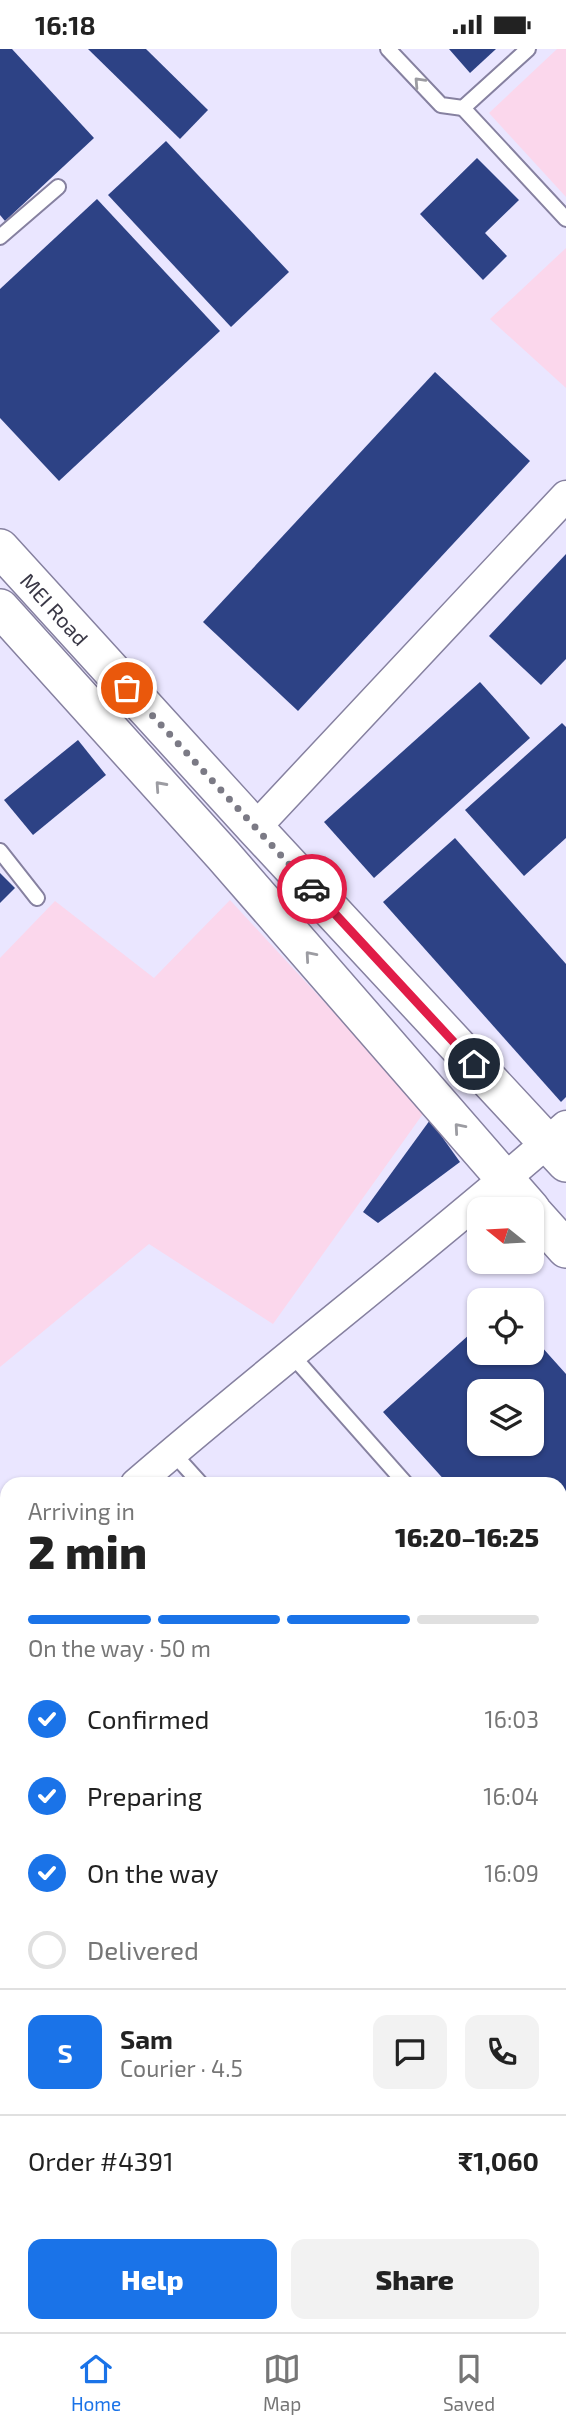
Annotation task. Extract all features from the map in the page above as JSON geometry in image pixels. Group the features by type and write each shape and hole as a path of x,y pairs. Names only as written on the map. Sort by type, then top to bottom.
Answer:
{"street":[{"path":"255,828 566,496"},
{"name":"MEI Road","path":"0,548 255,828 560,1144"},
{"name":"MEI Road","path":"0,608 223,855 519,1197"},
{"path":"145,1477 290,1353 504,1180 560,1144"},
{"name":"MEI Road","path":"544,1224 566,1249"}],"lane":[{"path":"388,49 441,105 463,109 566,219"},
{"path":"463,109 528,49"},
{"path":"0,237 58,187"},
{"path":"0,851 37,898"},
{"path":"290,1353 400,1477"},
{"path":"173,1453 195,1477"}],"shaded area":[{"path":"0,49 566,49 566,1477 0,1477"},
{"path":"557,49 566,49 566,197 489,113"},
{"path":"566,248 566,388 490,319"},
{"path":"230,900 425,1111 273,1324 149,1244 0,1367 0,958 55,901 154,978"}],"building":[{"path":"0,49 12,49 94,138 5,221 0,215"},
{"path":"88,49 146,49 208,110 180,139"},
{"path":"449,49 496,49 470,73"},
{"path":"166,141 289,272 231,327 108,195"},
{"path":"477,158 519,200 485,233 507,256 483,280 420,214"},
{"path":"97,199 220,331 59,481 0,418 0,289"},
{"path":"435,372 530,461 298,711 203,622"},
{"path":"566,554 566,659 541,685 489,636"},
{"path":"480,682 530,738 374,878 324,822"},
{"path":"562,723 566,727 566,838 524,876 465,810"},
{"path":"78,740 106,775 33,835 4,800"},
{"path":"455,838 566,964 566,1097 561,1102 383,902"},
{"path":"0,873 15,888 0,903"},
{"path":"430,1120 460,1162 378,1223 363,1212"},
{"path":"467,1337 467,1365 544,1365 544,1349 566,1374 566,1477 442,1477 383,1412"}],"way so far":[{"path":"127,688 312,889"}],"route":[{"path":"312,889 474,1064"}]}
